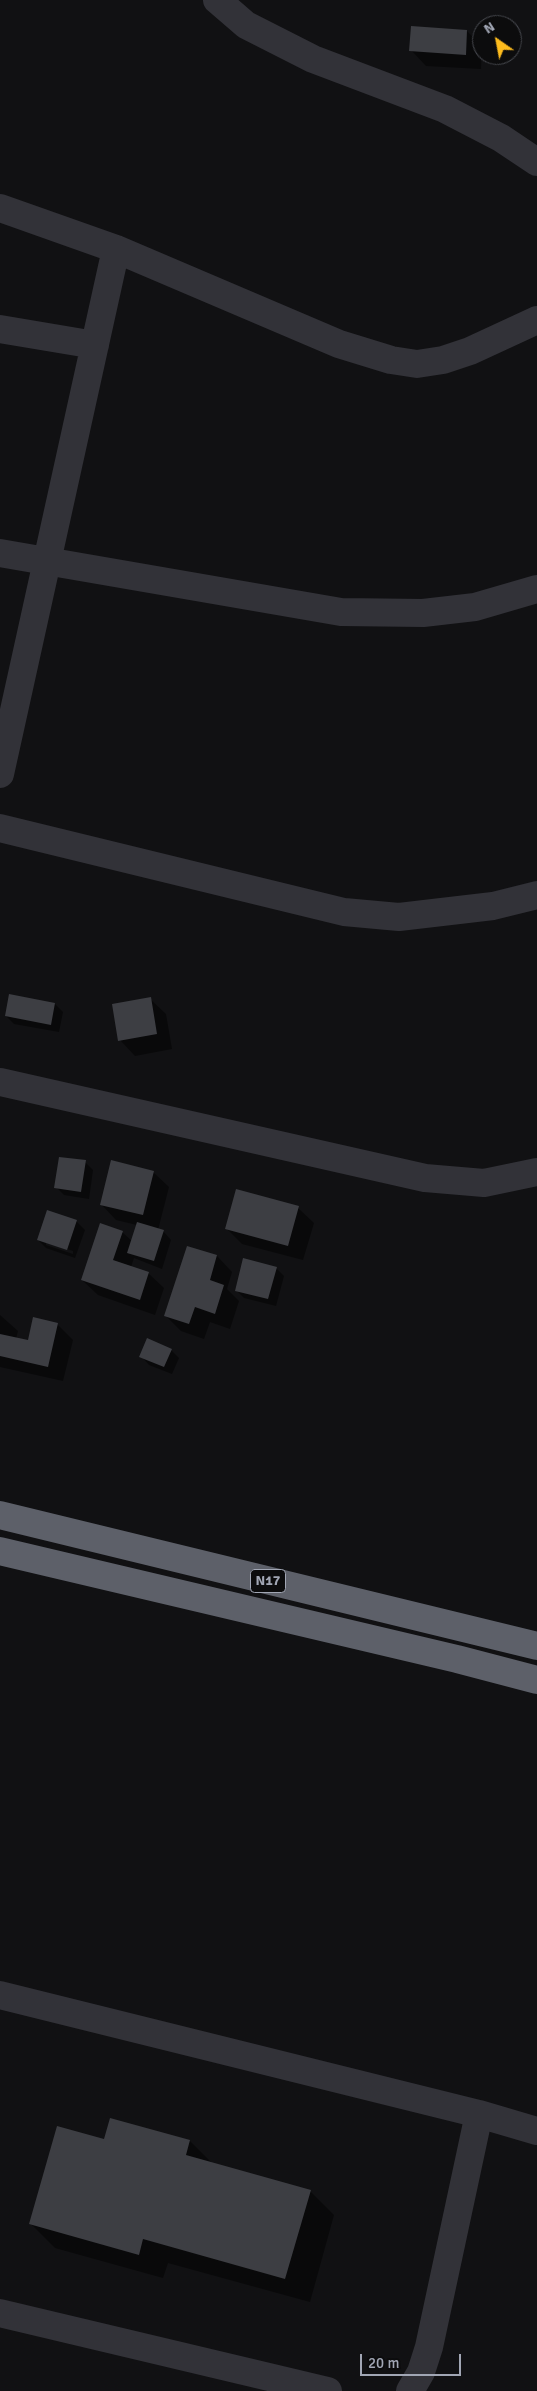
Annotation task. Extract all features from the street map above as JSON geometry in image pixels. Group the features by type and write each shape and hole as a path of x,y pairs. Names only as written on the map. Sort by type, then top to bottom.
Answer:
{"highway":[{"name":"N17","path":"0,1515 537,1646"},
{"name":"N17","path":"0,1551 457,1659 537,1680"}],"street":[{"path":"217,0 246,25 313,59 445,109 501,138 537,162"},
{"path":"0,208 116,249 339,344 391,360 417,364 444,360 477,348 537,320"},
{"path":"0,774 116,249"},
{"path":"0,329 95,345"},
{"path":"0,553 341,612 423,613 475,607 537,589"},
{"path":"0,828 344,912 399,917 493,906 537,895"},
{"path":"0,1082 425,1178 484,1183 537,1172"},
{"path":"0,1996 537,2130"},
{"path":"410,2391 421,2372 429,2347 479,2114"},
{"path":"0,2313 328,2391"}],"building":[{"path":"411,26 467,30 466,55 409,51"},
{"path":"9,994 55,1003 51,1025 5,1016"},
{"path":"151,997 157,1034 118,1041 112,1004"},
{"path":"59,1157 86,1160 81,1192 54,1188"},
{"path":"111,1160 154,1171 143,1215 100,1205"},
{"path":"236,1189 299,1206 288,1246 225,1229"},
{"path":"47,1210 77,1220 67,1250 37,1240"},
{"path":"137,1222 164,1230 154,1261 127,1253"},
{"path":"100,1223 123,1231 113,1260 149,1272 140,1300 81,1280"},
{"path":"187,1246 217,1255 210,1280 224,1285 215,1314 195,1307 189,1324 164,1316"},
{"path":"243,1258 277,1267 268,1299 235,1291"},
{"path":"33,1317 58,1323 48,1367 0,1356 0,1334 28,1340"},
{"path":"147,1338 172,1349 164,1367 139,1357"},
{"path":"110,2118 190,2140 186,2155 311,2190 285,2279 143,2239 139,2255 29,2224 57,2126 104,2139"}]}
